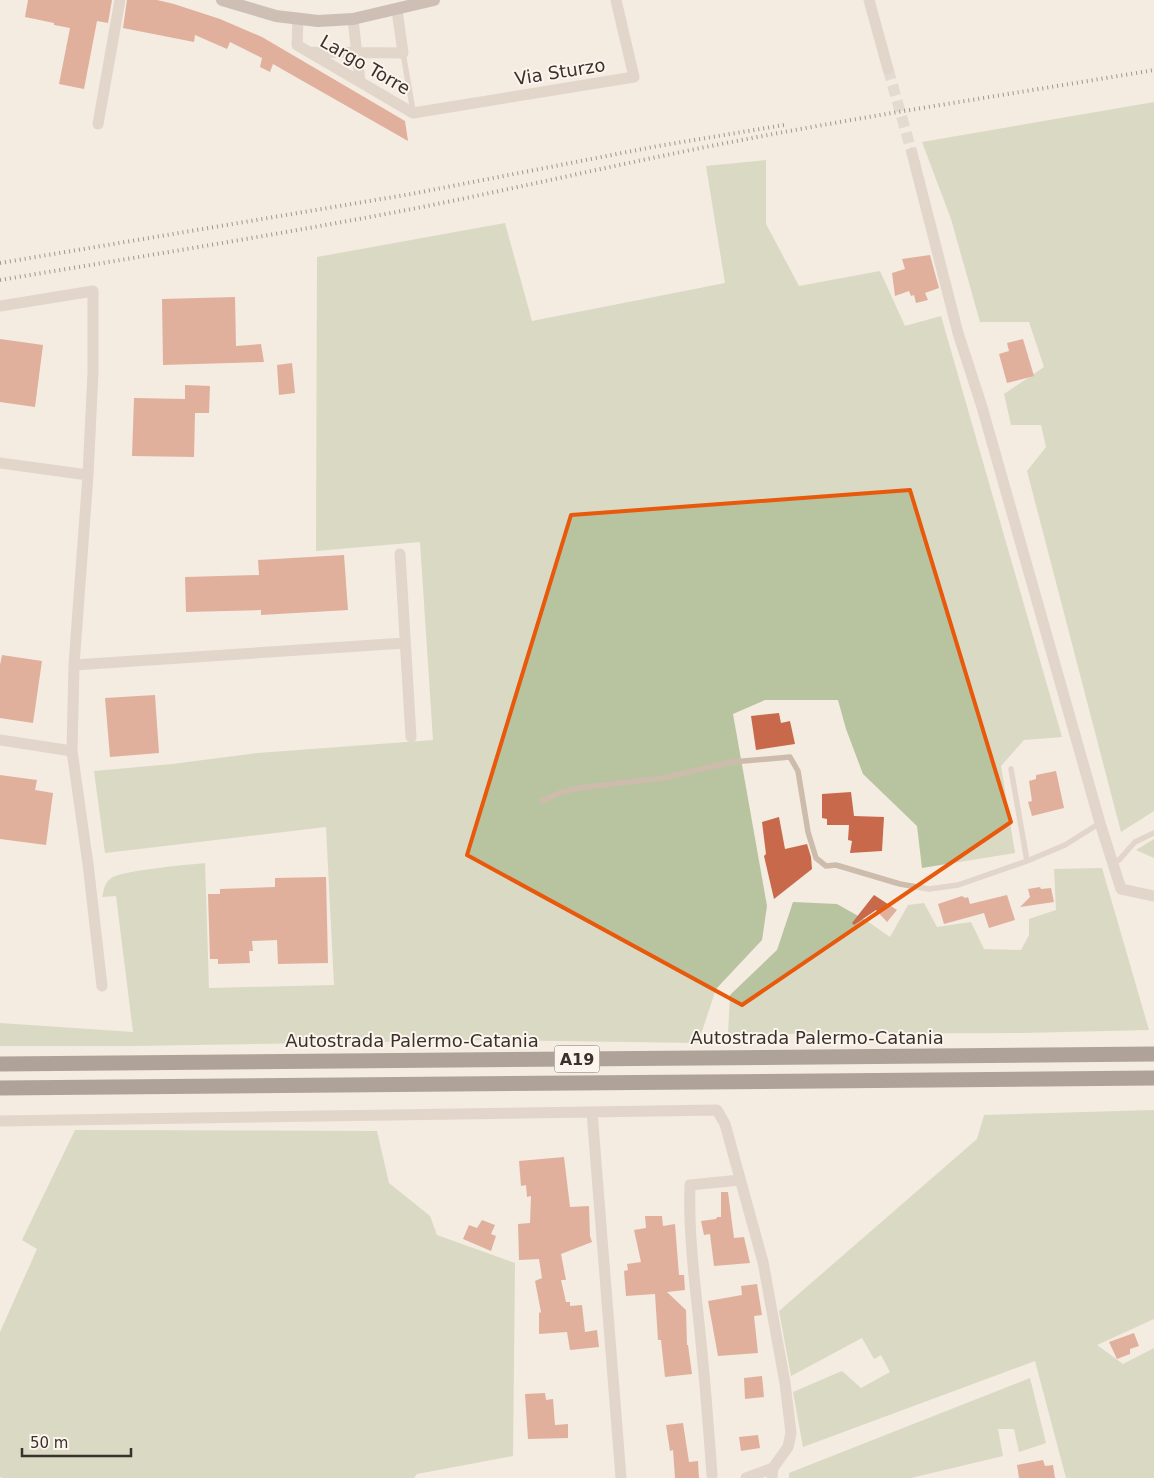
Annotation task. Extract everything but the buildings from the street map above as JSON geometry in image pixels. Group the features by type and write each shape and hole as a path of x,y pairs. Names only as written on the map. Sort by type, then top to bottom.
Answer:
{"highway":[{"name":"Autostrada Palermo-Catania","path":"0,1064 1154,1054"},
{"name":"A19","path":"0,1088 1154,1078"}],"main road":[{"path":"222,0 276,16 318,21 353,19 434,0"}],"street":[{"path":"98,124 120,0"},
{"name":"Via Sturzo","path":"413,113 634,77 616,0"},
{"path":"869,0 888,69"},
{"path":"308,52 403,53 396,10"},
{"name":"Largo Torre","path":"298,18 297,45 413,113"},
{"path":"353,19 360,82"},
{"path":"912,153 958,333 987,425 1100,823 1121,888 1154,896"},
{"path":"0,306 92,291 93,372 88,475 74,665 72,751 88,864 102,986"},
{"path":"0,463 88,475"},
{"path":"400,554 412,737"},
{"path":"74,665 405,643"},
{"path":"0,740 72,751"},
{"path":"0,1121 717,1110 725,1124 763,1262 785,1383 791,1433 788,1447 772,1473 746,1478"},
{"path":"592,1112 621,1478"},
{"path":"712,1475 693,1272 689,1216 690,1185 740,1180"}],"lane":[{"path":"403,53 413,113"},
{"path":"542,801 559,793 578,788 663,778 732,762 790,757 798,771 808,832 816,858 826,866 836,865 900,884 929,889 958,885 1027,861 1065,845 1100,823"},
{"path":"1011,769 1027,861"},
{"path":"1119,860 1134,842 1154,833"}],"highlighted area":[{"path":"910,490 1011,822 742,1005 467,855 571,515"}],"green space":[{"path":"1154,102 1154,811 1121,832 1027,471 1046,447 1041,425 1011,425 1004,394 1044,367 1029,322 980,322 951,219 922,142"},
{"path":"766,160 766,224 799,286 880,271 905,326 941,316 1062,737 1024,740 1001,766 1015,853 922,868 917,826 863,774 846,729 838,700 765,700 733,714 767,906 762,940 716,989 698,1043 493,1040 134,1046 0,1046 0,1023 133,1032 116,896 102,897 105,885 110,879 127,873 205,863 209,988 334,985 326,827 105,853 94,771 172,764 258,753 433,740 420,542 316,551 317,257 505,223 532,321 725,283 706,166"},
{"path":"1154,839 1154,858 1136,850"},
{"path":"1102,868 1149,1030 1021,1033 728,1034 730,995 777,950 793,902 837,904 890,937 908,905 924,903 937,927 971,922 984,949 1021,950 1029,935 1029,919 1056,910 1054,869"},
{"path":"1154,1110 1154,1319 1097,1345 1123,1364 1154,1348 1154,1478 1066,1478 1035,1361 803,1447 793,1392 842,1371 861,1388 890,1372 881,1355 874,1359 862,1338 791,1376 779,1311 977,1139 984,1115"},
{"path":"75,1130 377,1131 389,1183 430,1216 437,1235 515,1263 513,1456 417,1474 414,1478 0,1477 0,1332 37,1249 22,1240"},
{"path":"1030,1378 1046,1443 1019,1452 1014,1429 998,1429 1003,1456 911,1478 789,1478 789,1473"}],"tunnel":[{"path":"888,69 912,153"}],"railway":[{"path":"0,280 412,209 705,147 798,130 1154,70"},
{"path":"0,263 411,194 658,146 784,125"}]}
